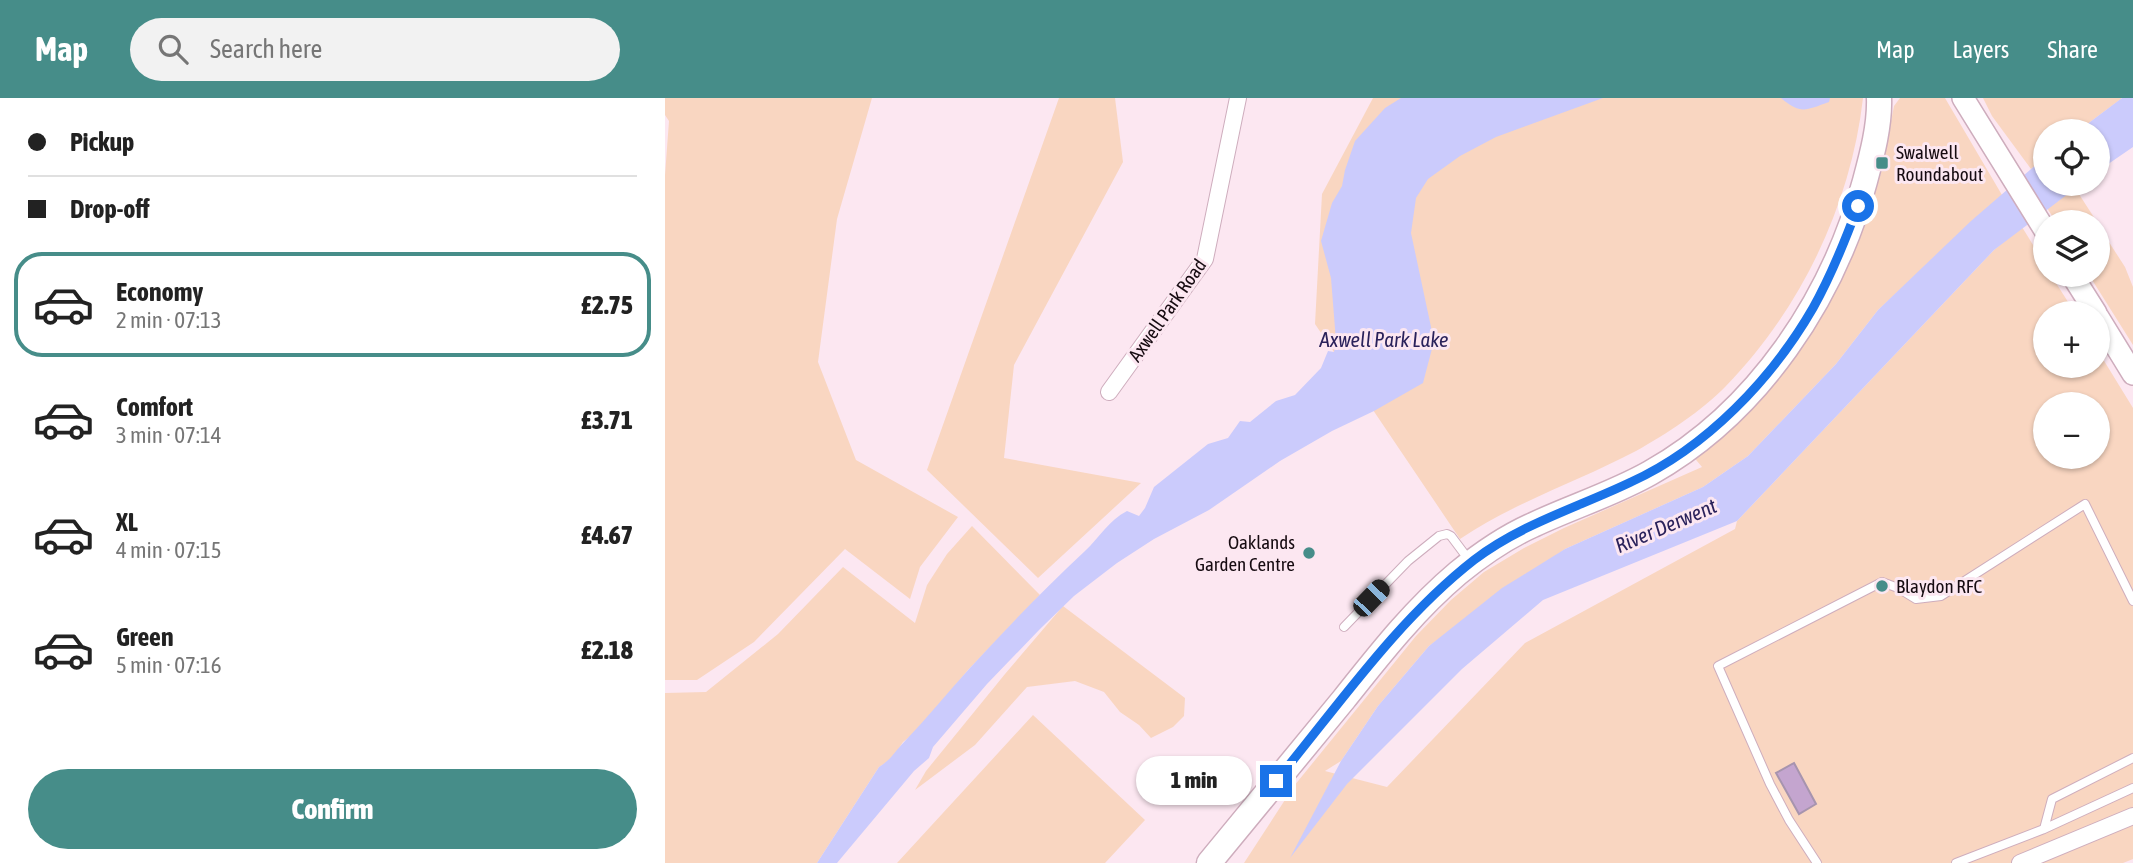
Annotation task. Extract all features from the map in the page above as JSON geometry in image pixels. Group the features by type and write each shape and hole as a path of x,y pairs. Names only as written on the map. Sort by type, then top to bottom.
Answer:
{"main road":[{"path":"1963,98 2033,211"},
{"path":"1209,863 1403,626 1471,562 1531,525 1631,482 1663,465 1715,425 1762,378 1786,349 1813,307 1837,258 1863,187 1882,102"},
{"path":"2110,336 2133,374"}],"street":[{"name":"Axwell Park Road","path":"1109,392 1205,259 1238,98"},
{"path":"2020,863 2098,833 2133,816"}],"lane":[{"path":"1817,863 1770,784 1718,666 1882,582 1916,599 1941,596 2085,504 2133,601"},
{"path":"1344,626 1400,568 1439,536 1451,536 1471,562"},
{"path":"2044,829 2052,799 2133,758"},
{"path":"1957,863 2044,829 2133,788"}],"shaded area":[{"path":"665,98 872,98 837,219 818,362 856,460 958,517 920,567 910,599 845,549 754,642 697,680 665,680 665,175 669,121 665,115"},
{"path":"1059,98 1115,98 1123,162 1014,365 1004,458 1141,483 1038,578 927,470"},
{"path":"1373,98 1863,98 1847,177 1818,253 1777,323 1753,356 1726,386 1695,413 1647,445 1502,514 1460,539 1315,324 1322,194"},
{"name":"Blaydon RFC","path":"1900,98 1945,98 2002,195 1878,310 1836,364 1748,456 1703,487 1565,549 1429,646 1378,706 1341,761 1325,771 1387,787 1525,643 1735,529 1737,521 1994,250 2022,227 2033,245 2033,287 2059,287 2067,301 2033,301 2033,378 2110,378 2110,371 2133,408 2133,859 2123,863 1244,863 1294,786 1416,636 1451,600 1484,572 1524,548 1702,467 1692,455 1752,404 1799,352 1840,279 1881,173 1894,106"},
{"path":"1983,98 2121,98 2094,119 2033,119 2031,169 1992,116"},
{"path":"2064,196 2080,196 2089,210 2048,210 2047,208"},
{"path":"2110,244 2125,267 2133,287 2133,345 2110,308 2110,301 2105,301 2097,287 2110,287"},
{"path":"972,526 1040,595 968,670 918,730 903,742 892,759 879,767 817,863 665,863 665,693 706,692 778,634 843,567 915,623 927,585 947,554"},
{"path":"1063,606 1185,698 1184,716 1173,727 1151,738 1139,725 1120,712 1104,692 1075,681 1027,687 975,745 915,790 926,771"},
{"path":"1033,715 1145,820 1105,863 897,863"}],"water":[{"name":"Axwell Park Lake","path":"1401,98 1603,98 1496,137 1460,156 1428,179 1416,198 1411,233 1434,341 1423,383 1280,461 1209,510 1154,539 1117,563 1074,596 987,684 933,747 929,758 914,771 837,863 817,863 879,767 997,639 1109,524 1127,511 1139,516 1154,487 1208,444 1228,438 1240,421 1250,422 1276,401 1295,395 1321,368 1328,351 1334,352 1336,341 1331,278 1321,241 1332,203 1342,186 1355,141 1385,108"},
{"path":"1781,98 1830,98 1829,102 1815,107 1799,109"},
{"path":"2122,98 2133,98 2133,147 2110,163 2110,119 2094,119"},
{"name":"River Derwent","path":"2033,167 2033,196 2065,196 2047,210 2033,210 2033,220 1994,250 1737,521 1543,600 1462,669 1347,784 1290,858 1341,761 1378,706 1429,646 1502,588 1565,549 1703,487 1748,456 1836,364 1878,310 1971,221"}],"building":[{"path":"1794,763 1816,804 1799,814 1776,773"}],"place":[{"name":"Swalwell Roundabout","path":"1882,163"},
{"name":"Oaklands Garden Centre","path":"1309,553"},
{"name":"Blaydon RFC","path":"1882,586"}],"route":[{"path":"1276,781 1403,626 1476,558 1531,525 1631,482 1663,465 1715,425 1744,397 1786,349 1813,307 1858,206"}]}
